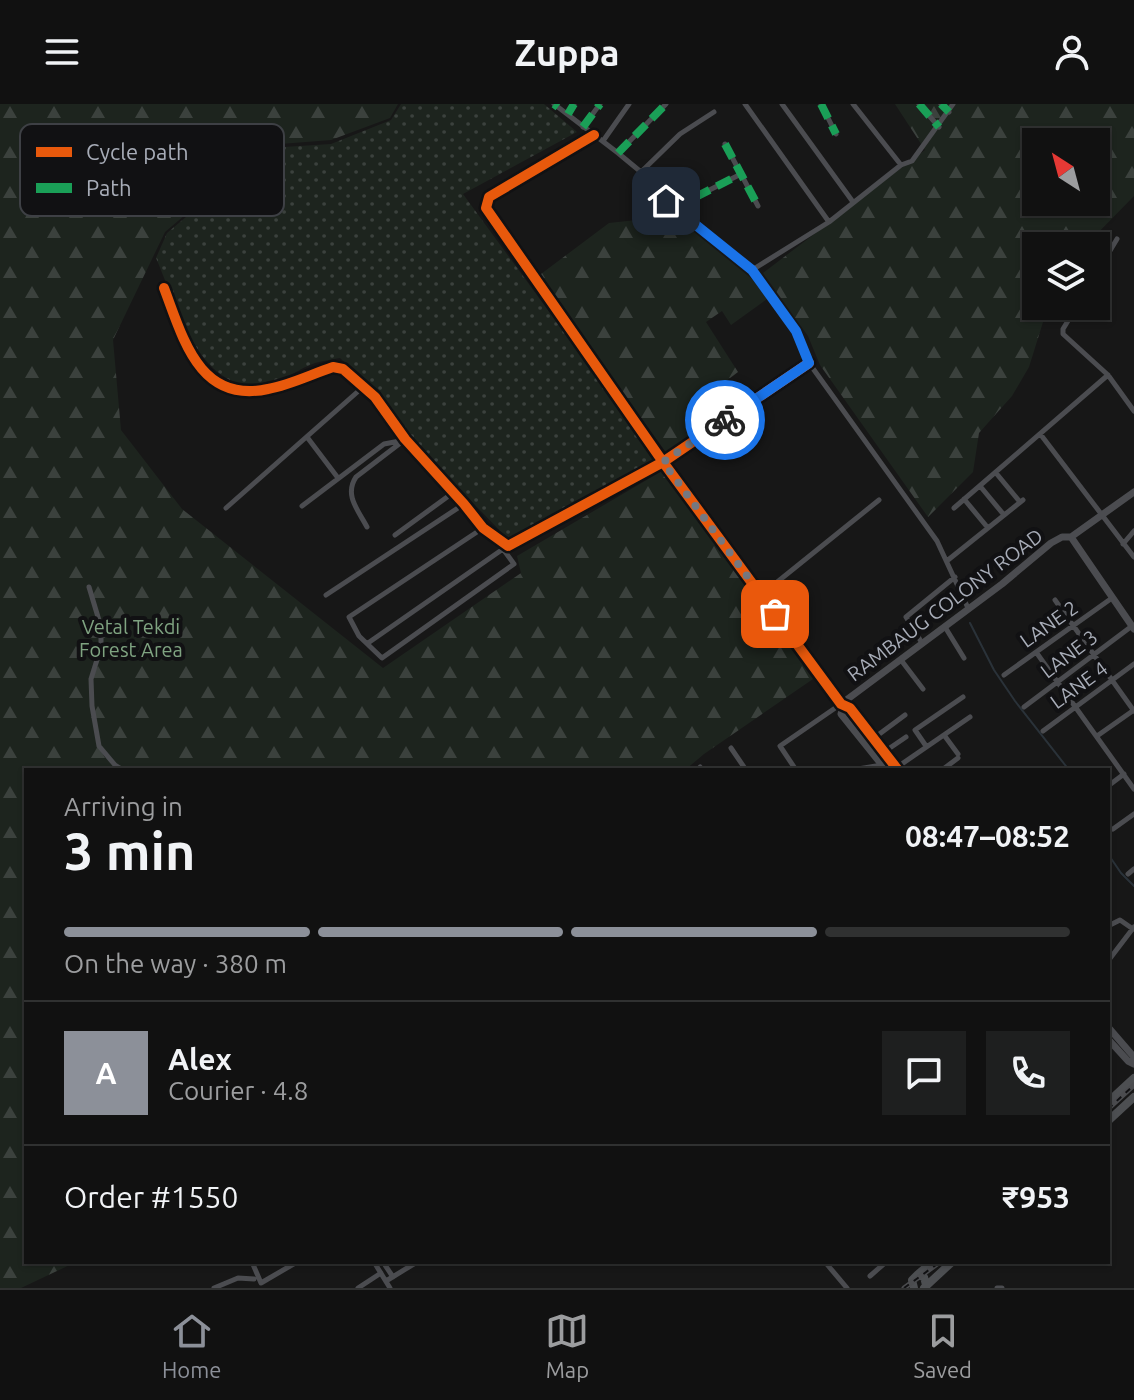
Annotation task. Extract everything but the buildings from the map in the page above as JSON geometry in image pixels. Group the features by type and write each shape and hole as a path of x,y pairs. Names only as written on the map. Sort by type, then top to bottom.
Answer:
{"main road":[{"path":"1110,1100 1134,1078"},
{"path":"1110,1119 1134,1098"},
{"path":"915,1280 930,1264"},
{"path":"925,1287 950,1264"},
{"path":"902,1287 926,1278 925,1287"}],"street":[{"path":"568,114 574,104"},
{"path":"583,127 600,104"},
{"path":"603,141 629,104"},
{"path":"618,153 666,104"},
{"path":"745,104 829,222"},
{"path":"782,104 853,202"},
{"path":"821,104 836,134"},
{"path":"853,104 901,165"},
{"path":"919,104 939,127"},
{"path":"941,104 949,112"},
{"path":"752,270 829,222 901,165 912,161 953,104"},
{"path":"557,105 641,172 674,208 752,270 796,331 809,363 937,541 969,609"},
{"path":"641,172 680,134 714,112"},
{"path":"594,135 489,197 486,208 663,462 842,705 850,708 895,768"},
{"path":"725,144 758,206"},
{"path":"674,208 741,174"},
{"path":"1110,251 1117,239"},
{"path":"164,288 184,340 200,367 224,387 267,390 337,367 343,369 375,397 405,440 483,528 505,548 514,564 382,658 359,636 349,617 483,528"},
{"path":"1068,320 1063,334 1108,375 1134,411"},
{"path":"368,643 505,548 663,462 809,363"},
{"path":"954,508 1108,375"},
{"path":"226,508 363,387"},
{"path":"1041,435 1134,557"},
{"path":"307,437 338,478"},
{"path":"302,506 384,444 405,440"},
{"path":"367,527 350,495 351,484 405,440"},
{"path":"948,560 1021,501 996,473"},
{"path":"980,486 1004,515"},
{"path":"395,535 454,492"},
{"name":"RAMBAUG COLONY ROAD","path":"842,705 1051,543 1062,537 1071,537 1133,494"},
{"path":"964,499 988,528"},
{"path":"761,595 879,500"},
{"path":"326,595 464,504"},
{"path":"1123,544 1134,531"},
{"name":"RAMBAUG COLONY ROAD","path":"1071,537 1133,627"},
{"path":"923,644 906,617 955,577"},
{"path":"89,587 101,627 98,664 91,679 92,706 99,746 121,768"},
{"name":"LANE 2","path":"1004,675 1112,598"},
{"path":"1055,600 1134,710 1097,736"},
{"path":"945,627 964,658"},
{"name":"LANE 3","path":"1024,707 1133,627"},
{"path":"1036,652 1134,789"},
{"path":"901,660 923,689"},
{"name":"LANE 4","path":"1043,731 1134,664"},
{"path":"926,746 915,730 963,697"},
{"path":"842,705 841,714 885,768"},
{"path":"795,768 780,746 842,705"},
{"path":"873,739 905,715"},
{"path":"897,768 970,717"},
{"path":"944,735 958,756 944,768"},
{"path":"884,752 906,737"},
{"path":"731,748 745,768"},
{"path":"1110,784 1124,774"},
{"path":"1113,829 1134,814"},
{"path":"1128,874 1134,869"},
{"path":"1110,925 1120,920 1134,928 1110,958"},
{"path":"1110,1029 1134,1057"},
{"path":"1110,1043 1134,1064"},
{"path":"253,1264 261,1283 294,1264"},
{"path":"281,1264 284,1270"},
{"path":"375,1264 390,1288"},
{"path":"384,1264 393,1277"},
{"path":"386,1281 412,1264"},
{"path":"827,1264 847,1288"},
{"path":"870,1276 884,1264"},
{"path":"358,1288 381,1273"},
{"path":"214,1288 238,1278 254,1279"}],"green space":[{"name":"Vetal Tekdi Forest Area","path":"0,104 398,104 390,118 331,140 284,144 284,124 20,124 20,216 184,216 165,232 113,340 121,430 182,509 383,668 521,573 517,556 662,471 813,679 687,768 24,768 24,1264 72,1264 21,1288 0,1288"},
{"path":"401,104 544,104 577,132 463,194 656,458 508,539 408,436 377,393 340,358 315,363 270,384 246,385 226,378 209,364 195,345 156,258 167,233 187,216 284,216 284,147 331,144 391,120"},
{"path":"895,104 1134,104 1134,196 1099,232 1022,232 1022,320 1044,320 1029,367 1012,396 979,433 973,472 928,517 820,365 808,336 763,273 925,150"},
{"path":"674,216 752,279 767,299 731,325 722,311 706,322 738,372 717,388 733,412 668,455 537,277 609,223"}],"waterway":[{"path":"970,623 994,670 1067,768"},
{"path":"1110,857 1134,886"}],"railway":[{"path":"1110,1107 1134,1085"},
{"path":"904,1288 937,1264"}],"marked path":[{"path":"554,104 558,107"},
{"path":"568,114 574,104"},
{"path":"583,127 600,104"},
{"path":"618,153 666,104"},
{"path":"821,104 836,134"},
{"path":"919,104 939,127"},
{"path":"941,104 949,112"},
{"path":"725,144 758,206"},
{"path":"674,208 741,174"}],"cycle path":[{"path":"594,135 489,197 486,208 663,462 841,704 850,708 896,768"},
{"path":"164,288 187,346 210,377 225,387 244,391 276,387 333,367 343,369 375,397 405,439 483,528 508,546 663,462 809,363"}],"way so far":[{"path":"725,420 663,462 775,614"}],"route":[{"path":"666,201 752,270 796,331 809,363 725,420"}]}
